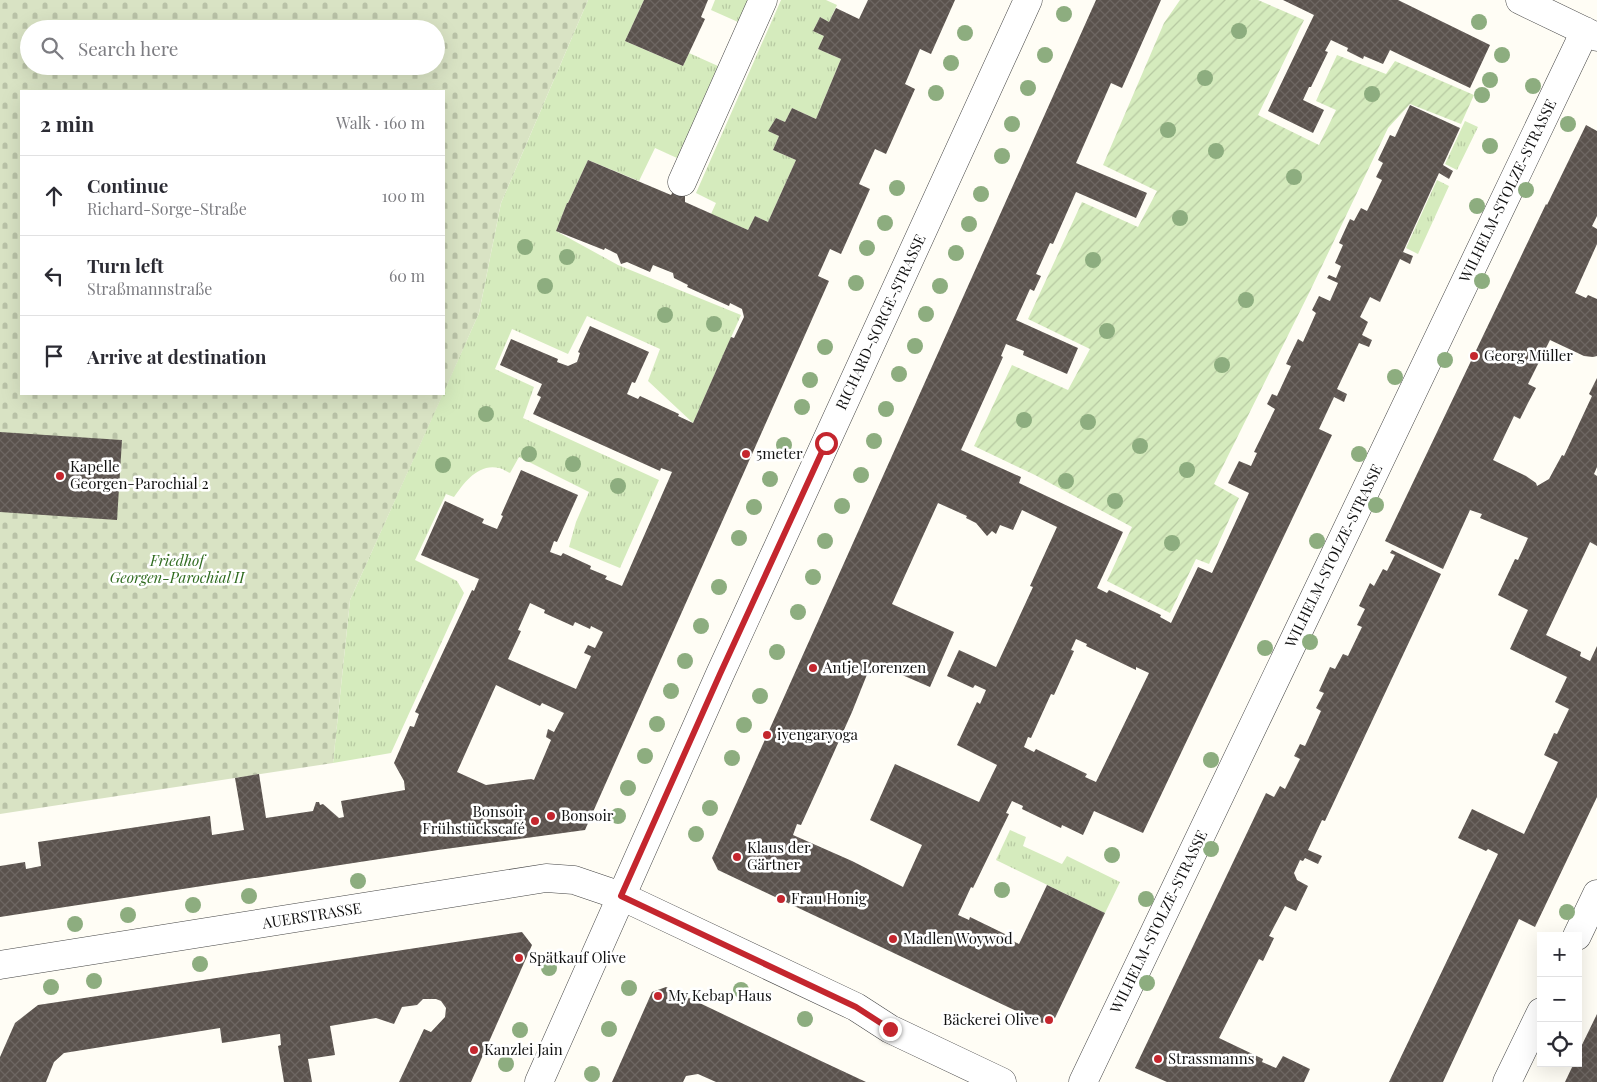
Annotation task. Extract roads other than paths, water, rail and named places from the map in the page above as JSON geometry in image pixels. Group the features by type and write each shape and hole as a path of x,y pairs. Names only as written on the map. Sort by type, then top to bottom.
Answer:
{"street":[{"path":"682,182 763,0"},
{"name":"RICHARD-SORGE-STRASSE","path":"539,1082 720,674 1028,0"},
{"path":"1520,0 1591,34"},
{"name":"WILHELM-STOLZE-STRASSE","path":"1083,1082 1591,34"},
{"name":"AUERSTRASSE","path":"0,965 546,878 574,880 621,896 856,1007 890,1029 1002,1082"},
{"path":"1579,932 1597,894"},
{"path":"1507,1082 1537,1020"}],"place":[{"name":"Georg Müller","path":"1474,356"},
{"name":"5meter","path":"746,454"},
{"name":"Kapelle Georgen-Parochial 2","path":"60,476"},
{"name":"Antje Lorenzen","path":"813,668"},
{"name":"iyengaryoga","path":"767,735"},
{"name":"Bonsoir","path":"551,816"},
{"name":"Bonsoir Frühstückscafé","path":"535,821"},
{"name":"Klaus der Gärtner","path":"737,857"},
{"name":"Frau Honig","path":"781,899"},
{"name":"Madlen Woywod","path":"893,939"},
{"name":"Spätkauf Olive","path":"519,958"},
{"name":"My Kebap Haus","path":"658,996"},
{"name":"Bäckerei Olive","path":"1049,1020"},
{"name":"Kanzlei Jain","path":"474,1050"},
{"name":"Strassmanns","path":"1158,1059"}],"park label":[{"name":"Friedhof Georgen-Parochial II","path":"177,570"}]}
